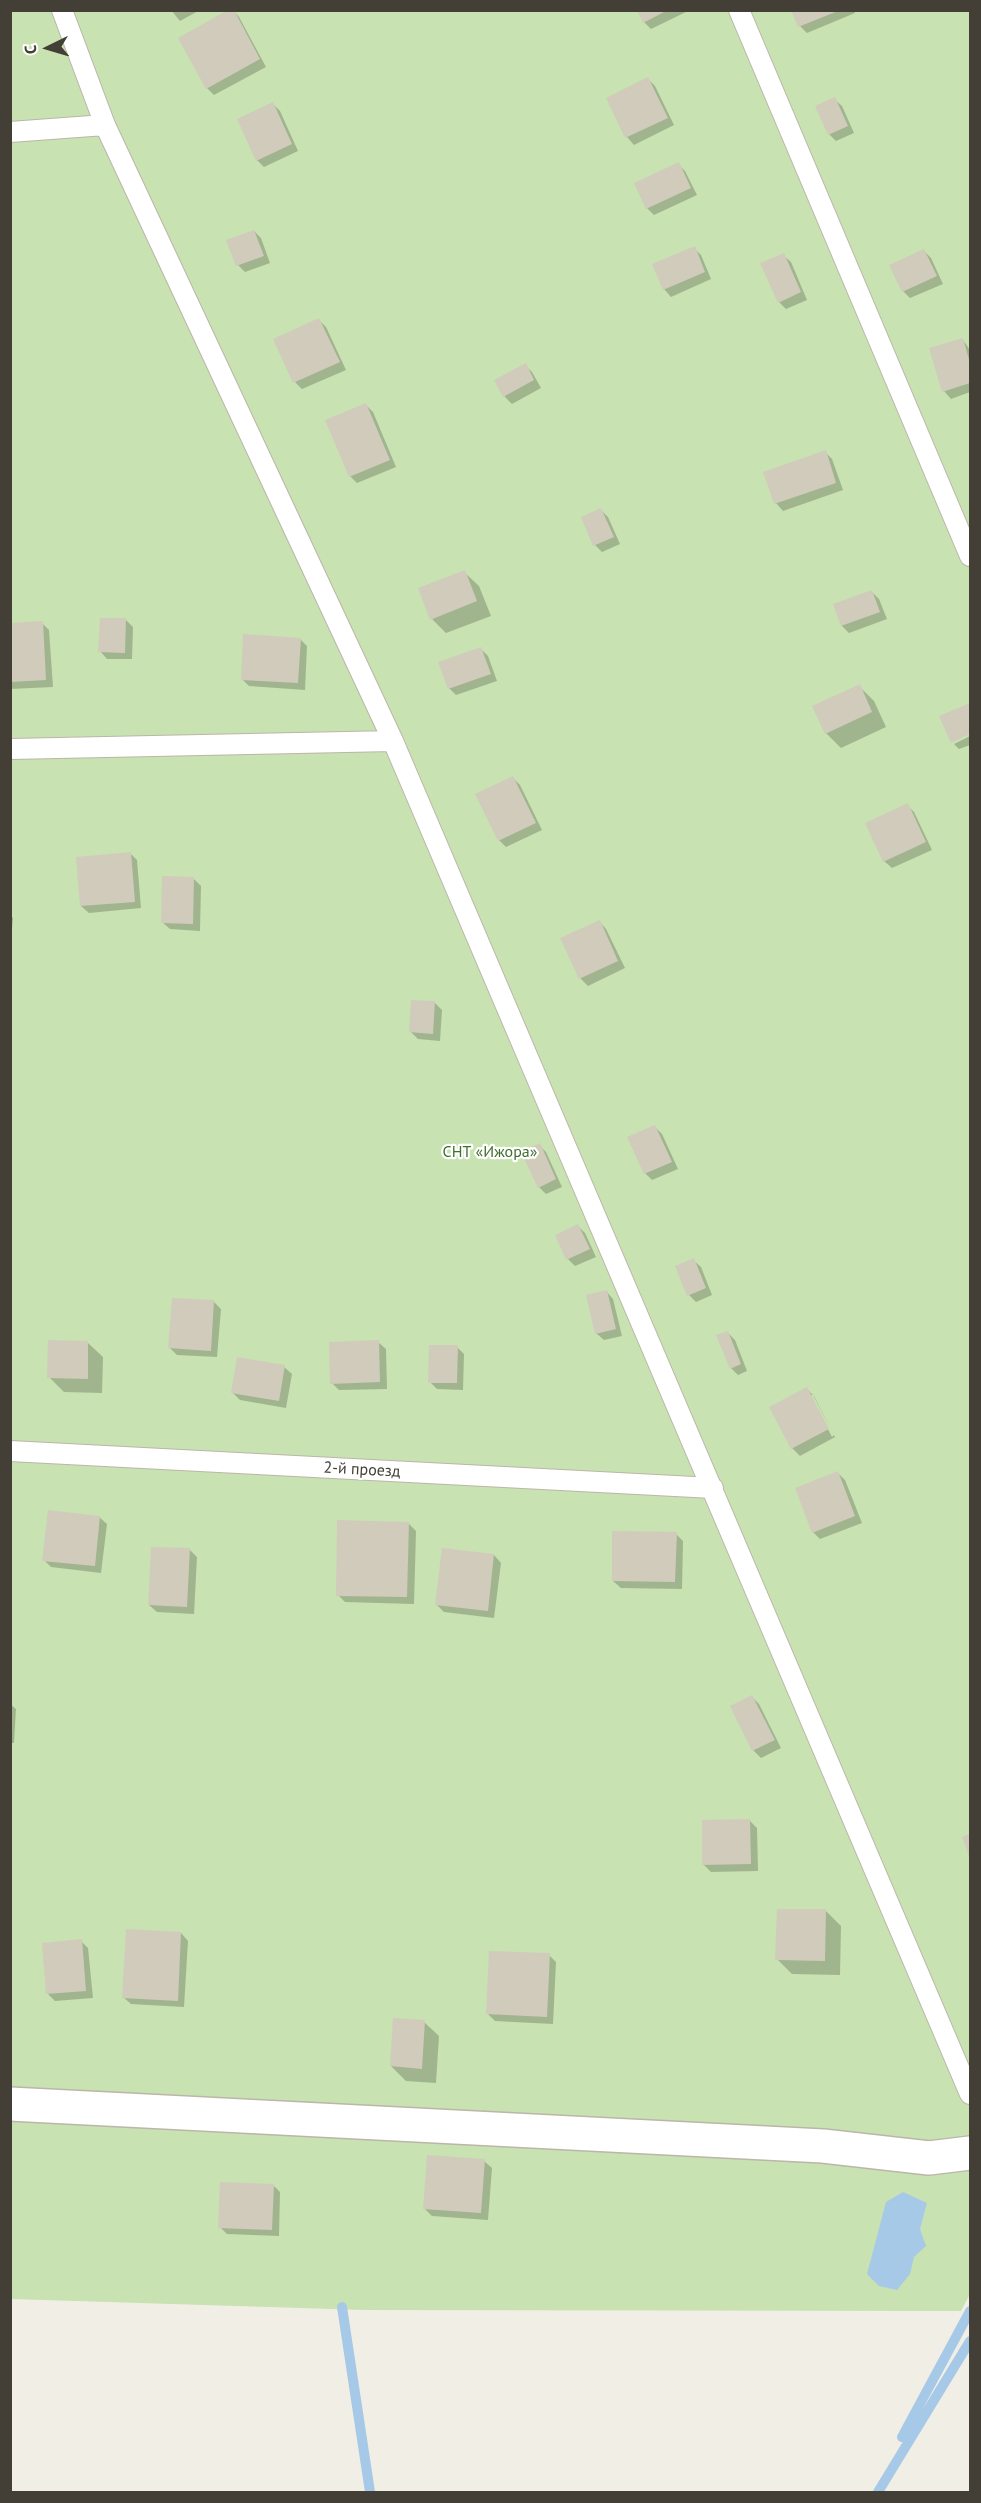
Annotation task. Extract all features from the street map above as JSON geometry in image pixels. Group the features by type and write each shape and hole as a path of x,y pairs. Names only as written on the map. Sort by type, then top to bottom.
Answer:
{"street":[{"path":"10,2104 822,2146 929,2158 970,2153"}],"lane":[{"path":"62,10 105,126 393,741 970,2094"},
{"path":"739,10 970,556"},
{"path":"10,132 105,126"},
{"path":"10,749 393,741"},
{"name":"2-й проезд","path":"10,1452 713,1488"}],"green space":[{"name":"СНТ «Ижора»","path":"11,11 970,11 970,2294 961,2311 365,2310 11,2299"}],"water":[{"path":"903,2192 927,2203 920,2229 926,2246 914,2257 910,2274 897,2290 879,2286 867,2274 886,2202"}],"building":[{"path":"228,10 234,10 260,59 206,89 178,38"},
{"path":"637,10 668,10 643,23"},
{"path":"791,10 838,10 838,11 798,27"},
{"path":"648,77 668,118 625,138 606,98"},
{"path":"835,97 848,126 828,135 815,106"},
{"path":"273,102 292,144 256,161 237,119"},
{"path":"679,162 691,188 646,209 634,183"},
{"path":"254,230 264,256 236,266 226,240"},
{"path":"695,246 705,272 663,290 652,264"},
{"path":"924,249 937,276 902,292 889,265"},
{"path":"784,253 801,292 778,303 760,263"},
{"path":"319,318 340,362 293,383 273,339"},
{"path":"963,338 970,363 970,383 942,392 929,348"},
{"path":"526,363 534,380 503,397 494,380"},
{"path":"366,403 390,460 349,477 325,420"},
{"path":"826,450 836,483 774,504 763,472"},
{"path":"601,508 614,537 593,546 581,517"},
{"path":"465,570 477,601 430,620 418,588"},
{"path":"872,590 880,612 841,626 833,604"},
{"path":"100,618 126,618 125,653 98,652"},
{"path":"43,621 46,680 10,682 10,623"},
{"path":"243,634 301,638 298,683 241,680"},
{"path":"481,647 491,674 448,689 438,662"},
{"path":"860,684 872,712 825,734 812,706"},
{"path":"970,703 970,734 951,743 939,716"},
{"path":"513,776 536,823 498,841 475,794"},
{"path":"908,803 926,842 883,862 865,823"},
{"path":"131,852 135,902 80,906 76,857"},
{"path":"162,876 194,877 193,924 161,923"},
{"path":"600,920 618,961 579,979 560,938"},
{"path":"411,1000 435,1001 433,1034 409,1032"},
{"path":"655,1125 672,1162 644,1174 627,1137"},
{"path":"540,1143 556,1179 538,1188 521,1152"},
{"path":"578,1224 590,1249 566,1260 555,1235"},
{"path":"694,1258 706,1288 687,1296 675,1266"},
{"path":"607,1290 616,1329 595,1334 586,1295"},
{"path":"172,1298 214,1300 211,1351 168,1348"},
{"path":"728,1331 741,1364 730,1369 716,1335"},
{"path":"48,1340 88,1341 88,1379 47,1378"},
{"path":"379,1340 380,1382 330,1384 329,1342"},
{"path":"429,1345 458,1345 457,1383 428,1383"},
{"path":"237,1357 285,1365 279,1401 231,1393"},
{"path":"807,1387 829,1429 791,1449 769,1407"},
{"path":"838,1471 855,1516 812,1533 795,1488"},
{"path":"48,1510 100,1516 95,1566 42,1561"},
{"path":"337,1520 409,1522 407,1597 336,1596"},
{"path":"612,1531 677,1532 675,1582 612,1581"},
{"path":"151,1547 190,1548 187,1607 148,1605"},
{"path":"442,1548 494,1554 488,1611 435,1605"},
{"path":"752,1695 775,1740 752,1751 730,1706"},
{"path":"750,1819 751,1864 702,1865 702,1820"},
{"path":"970,1834 970,1859 962,1837"},
{"path":"777,1909 826,1909 825,1961 775,1960"},
{"path":"126,1929 181,1932 178,2001 122,1998"},
{"path":"82,1939 86,1991 46,1994 42,1943"},
{"path":"489,1951 550,1953 547,2017 486,2014"},
{"path":"393,2018 425,2020 422,2069 390,2066"},
{"path":"427,2155 485,2159 481,2213 423,2209"},
{"path":"220,2182 274,2184 272,2230 218,2228"}],"waterway":[{"path":"342,2307 370,2492"},
{"path":"902,2437 970,2311"},
{"path":"878,2492 970,2341"}]}
